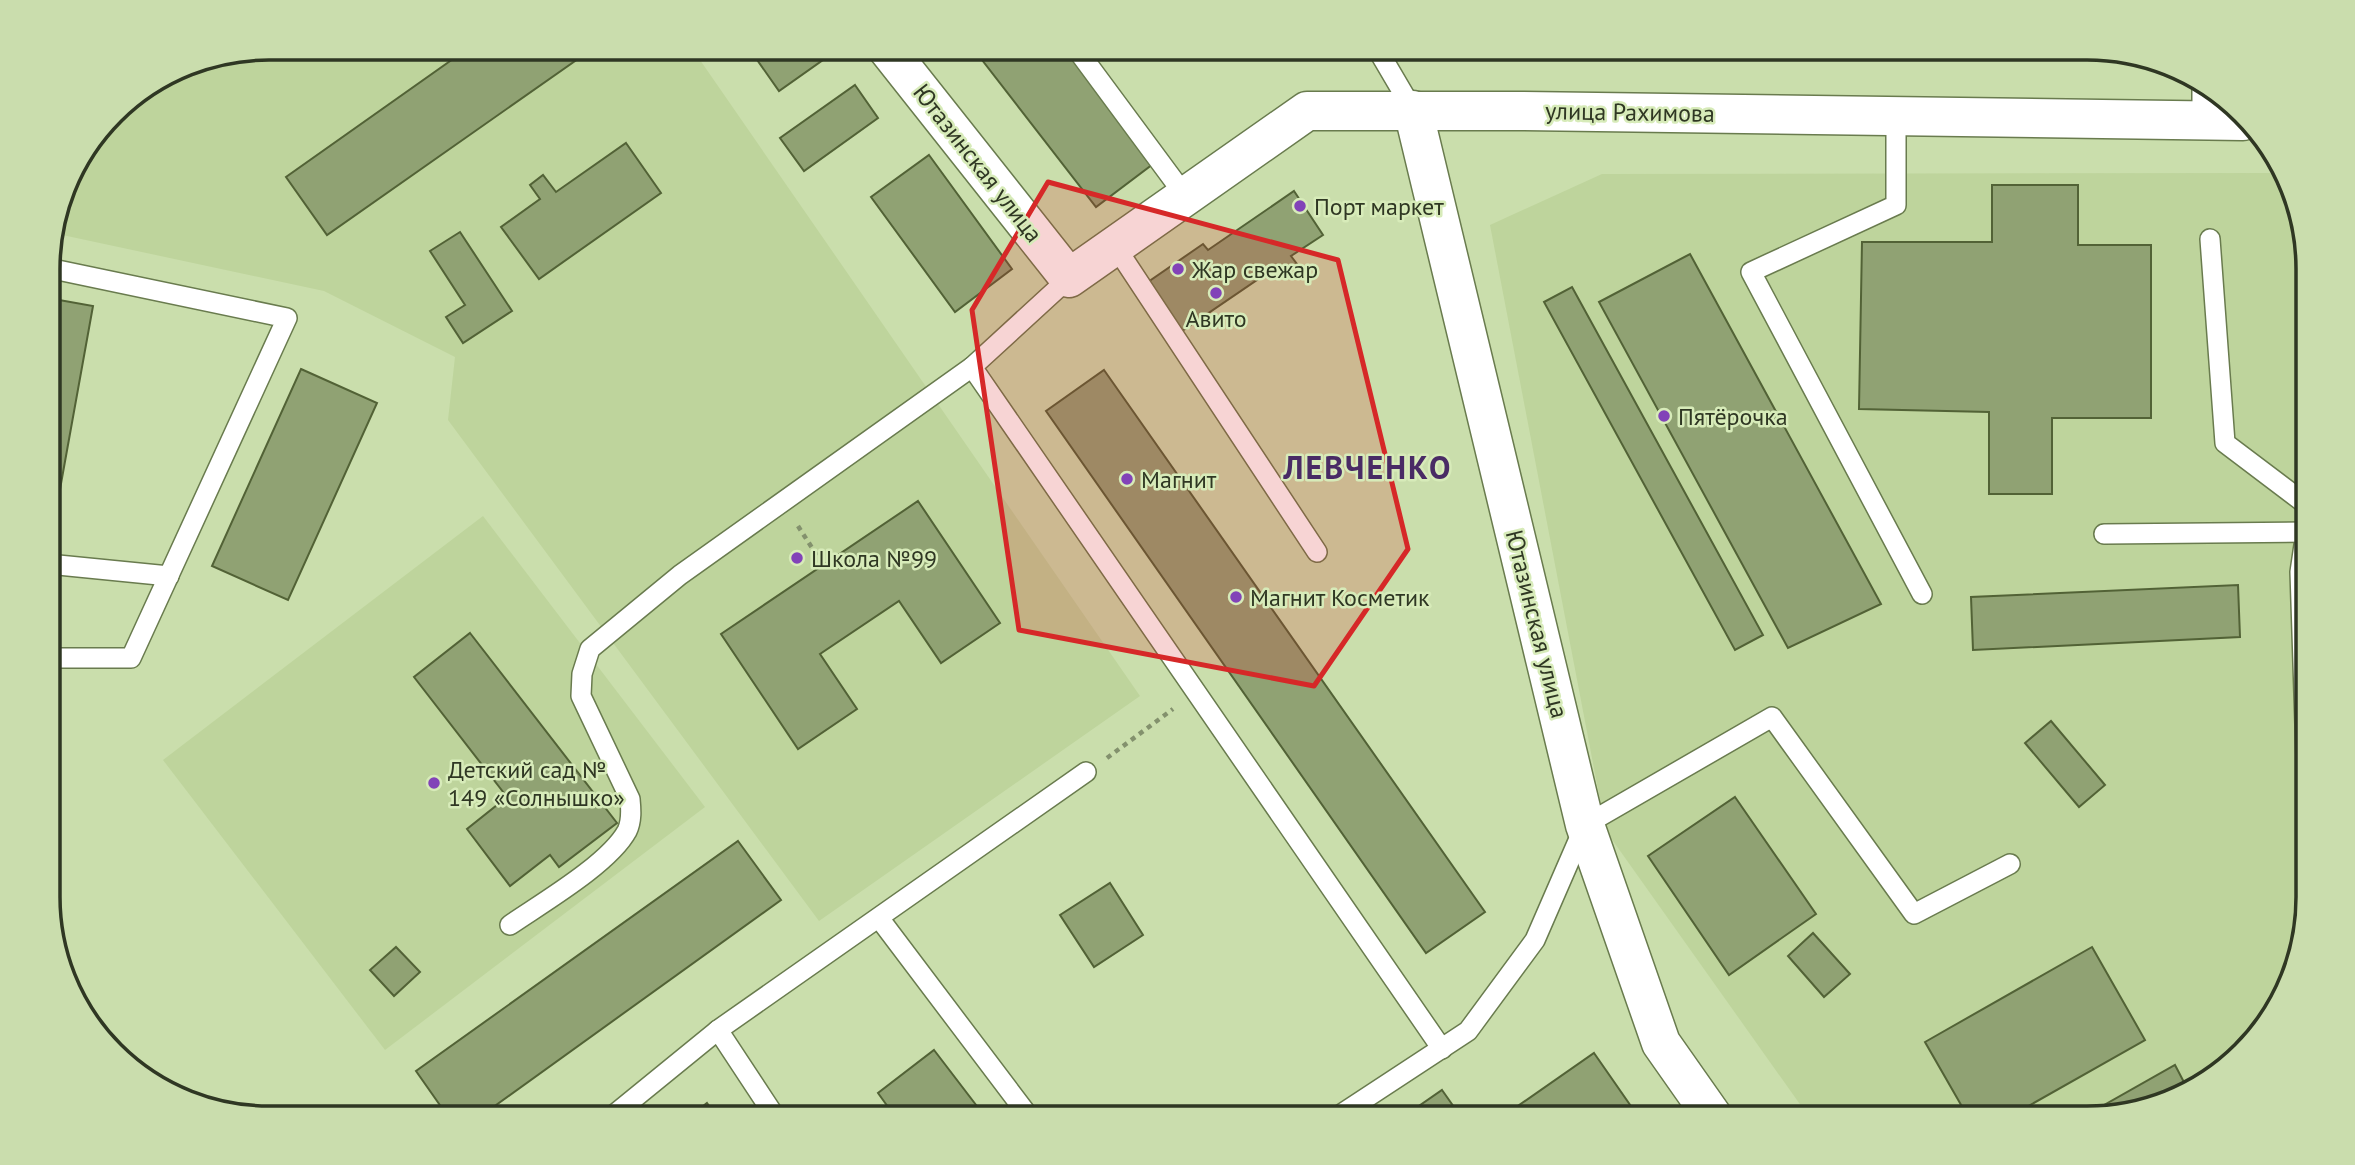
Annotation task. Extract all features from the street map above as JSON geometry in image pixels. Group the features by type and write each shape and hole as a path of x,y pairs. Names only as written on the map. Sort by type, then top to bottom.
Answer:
{"street":[{"name":"Ютазинская улица","path":"896,60 1069,278"},
{"name":"улица Рахимова","path":"1069,278 1307,111 1896,115 2202,103 2227,114"},
{"name":"Ютазинская улица","path":"1413,110 1585,825 1661,1043 1705,1105"}],"lane":[{"path":"1084,60 1186,197"},
{"path":"1384,60 1413,110"},
{"path":"1896,115 1896,205 1751,272 1922,594"},
{"path":"2210,239 2225,443 2296,497"},
{"path":"1115,246 1317,552"},
{"path":"60,270 288,318 131,658 60,658"},
{"path":"510,925 601,861 628,829 630,799 581,696 582,674 590,649 680,575 972,367 1069,278"},
{"path":"972,367 1442,1049"},
{"path":"2104,534 2296,528"},
{"path":"60,565 169,576"},
{"path":"1356,1105 1468,1031 1535,940 1585,825 1772,717 1914,914 2010,864"},
{"path":"625,1106 718,1030 1086,772"},
{"path":"880,918 1021,1106"},
{"path":"632,1106 821,958"},
{"path":"718,1030 768,1106"}],"path":[{"path":"783,501 823,565"},
{"path":"1086,772 1196,692"}],"highlighted area":[{"path":"1048,182 1338,260 1408,549 1314,686 1019,630 972,310"}],"shaded area":[{"name":"Школа №99","path":"700,60 1140,696 819,921 448,420 455,357 324,291 63,235 75,189 103,141 131,111 176,81 201,71 241,61"},
{"path":"2272,173 2291,228 2296,269 2295,910 2284,964 2274,989 2244,1034 2203,1070 2154,1094 2100,1105 1801,1105 1606,831 1490,225 1602,174"},
{"name":"Детский сад № 149 «Солнышко»","path":"483,516 705,807 385,1050 163,760"}],"building":[{"path":"452,60 576,60 327,235 286,177"},
{"path":"757,60 823,60 779,91"},
{"path":"982,60 1073,60 1153,164 1096,207"},
{"path":"855,85 878,118 804,171 780,138"},
{"path":"626,143 661,193 539,279 501,227 540,199 530,185 543,175 556,192"},
{"path":"929,155 1012,269 955,312 871,197"},
{"path":"1992,185 2078,185 2078,245 2151,245 2151,418 2052,418 2052,494 1989,494 1989,412 1859,409 1862,242 1992,242"},
{"path":"1294,191 1323,235 1291,256 1297,264 1284,274 1279,265 1182,331 1148,282 1203,244 1208,250"},
{"path":"460,232 512,311 463,343 446,317 465,305 430,251"},
{"path":"1690,254 1881,604 1788,648 1599,302"},
{"path":"1572,287 1763,635 1735,650 1544,302"},
{"path":"60,300 93,306 60,489"},
{"path":"301,369 377,403 288,600 212,566"},
{"path":"1104,370 1485,912 1426,953 1046,411"},
{"path":"918,501 1000,623 941,663 899,601 820,654 857,709 798,749 721,634"},
{"path":"2238,585 2240,637 1973,650 1971,597"},
{"path":"470,633 617,823 559,867 550,855 510,886 467,829 507,797 414,677"},
{"path":"2051,721 2105,785 2079,807 2025,743"},
{"path":"1735,797 1816,914 1729,975 1648,856"},
{"path":"738,841 781,900 495,1106 441,1106 416,1071"},
{"path":"1110,883 1143,935 1094,967 1060,915"},
{"path":"1813,933 1850,974 1824,997 1788,956"},
{"path":"396,947 420,972 394,996 370,970"},
{"path":"2092,947 2145,1040 2030,1105 1961,1105 1925,1042"},
{"path":"934,1050 977,1106 887,1106 878,1093"},
{"path":"1594,1053 1630,1105 1519,1105"},
{"path":"2175,1065 2184,1081 2154,1094 2106,1104"},
{"path":"1442,1090 1453,1105 1420,1105"}],"place":[{"name":"Порт маркет","path":"1300,206"},
{"name":"Жар свежар","path":"1178,269"},
{"name":"Авито","path":"1216,293"},
{"name":"Пятёрочка","path":"1664,416"},
{"name":"Магнит","path":"1127,479"},
{"name":"Школа №99","path":"797,558"},
{"name":"Магнит Косметик","path":"1236,597"},
{"name":"Детский сад № 149 «Солнышко»","path":"434,783"}],"district":[{"name":"ЛЕВЧЕНКО","path":"1368,467"}]}
